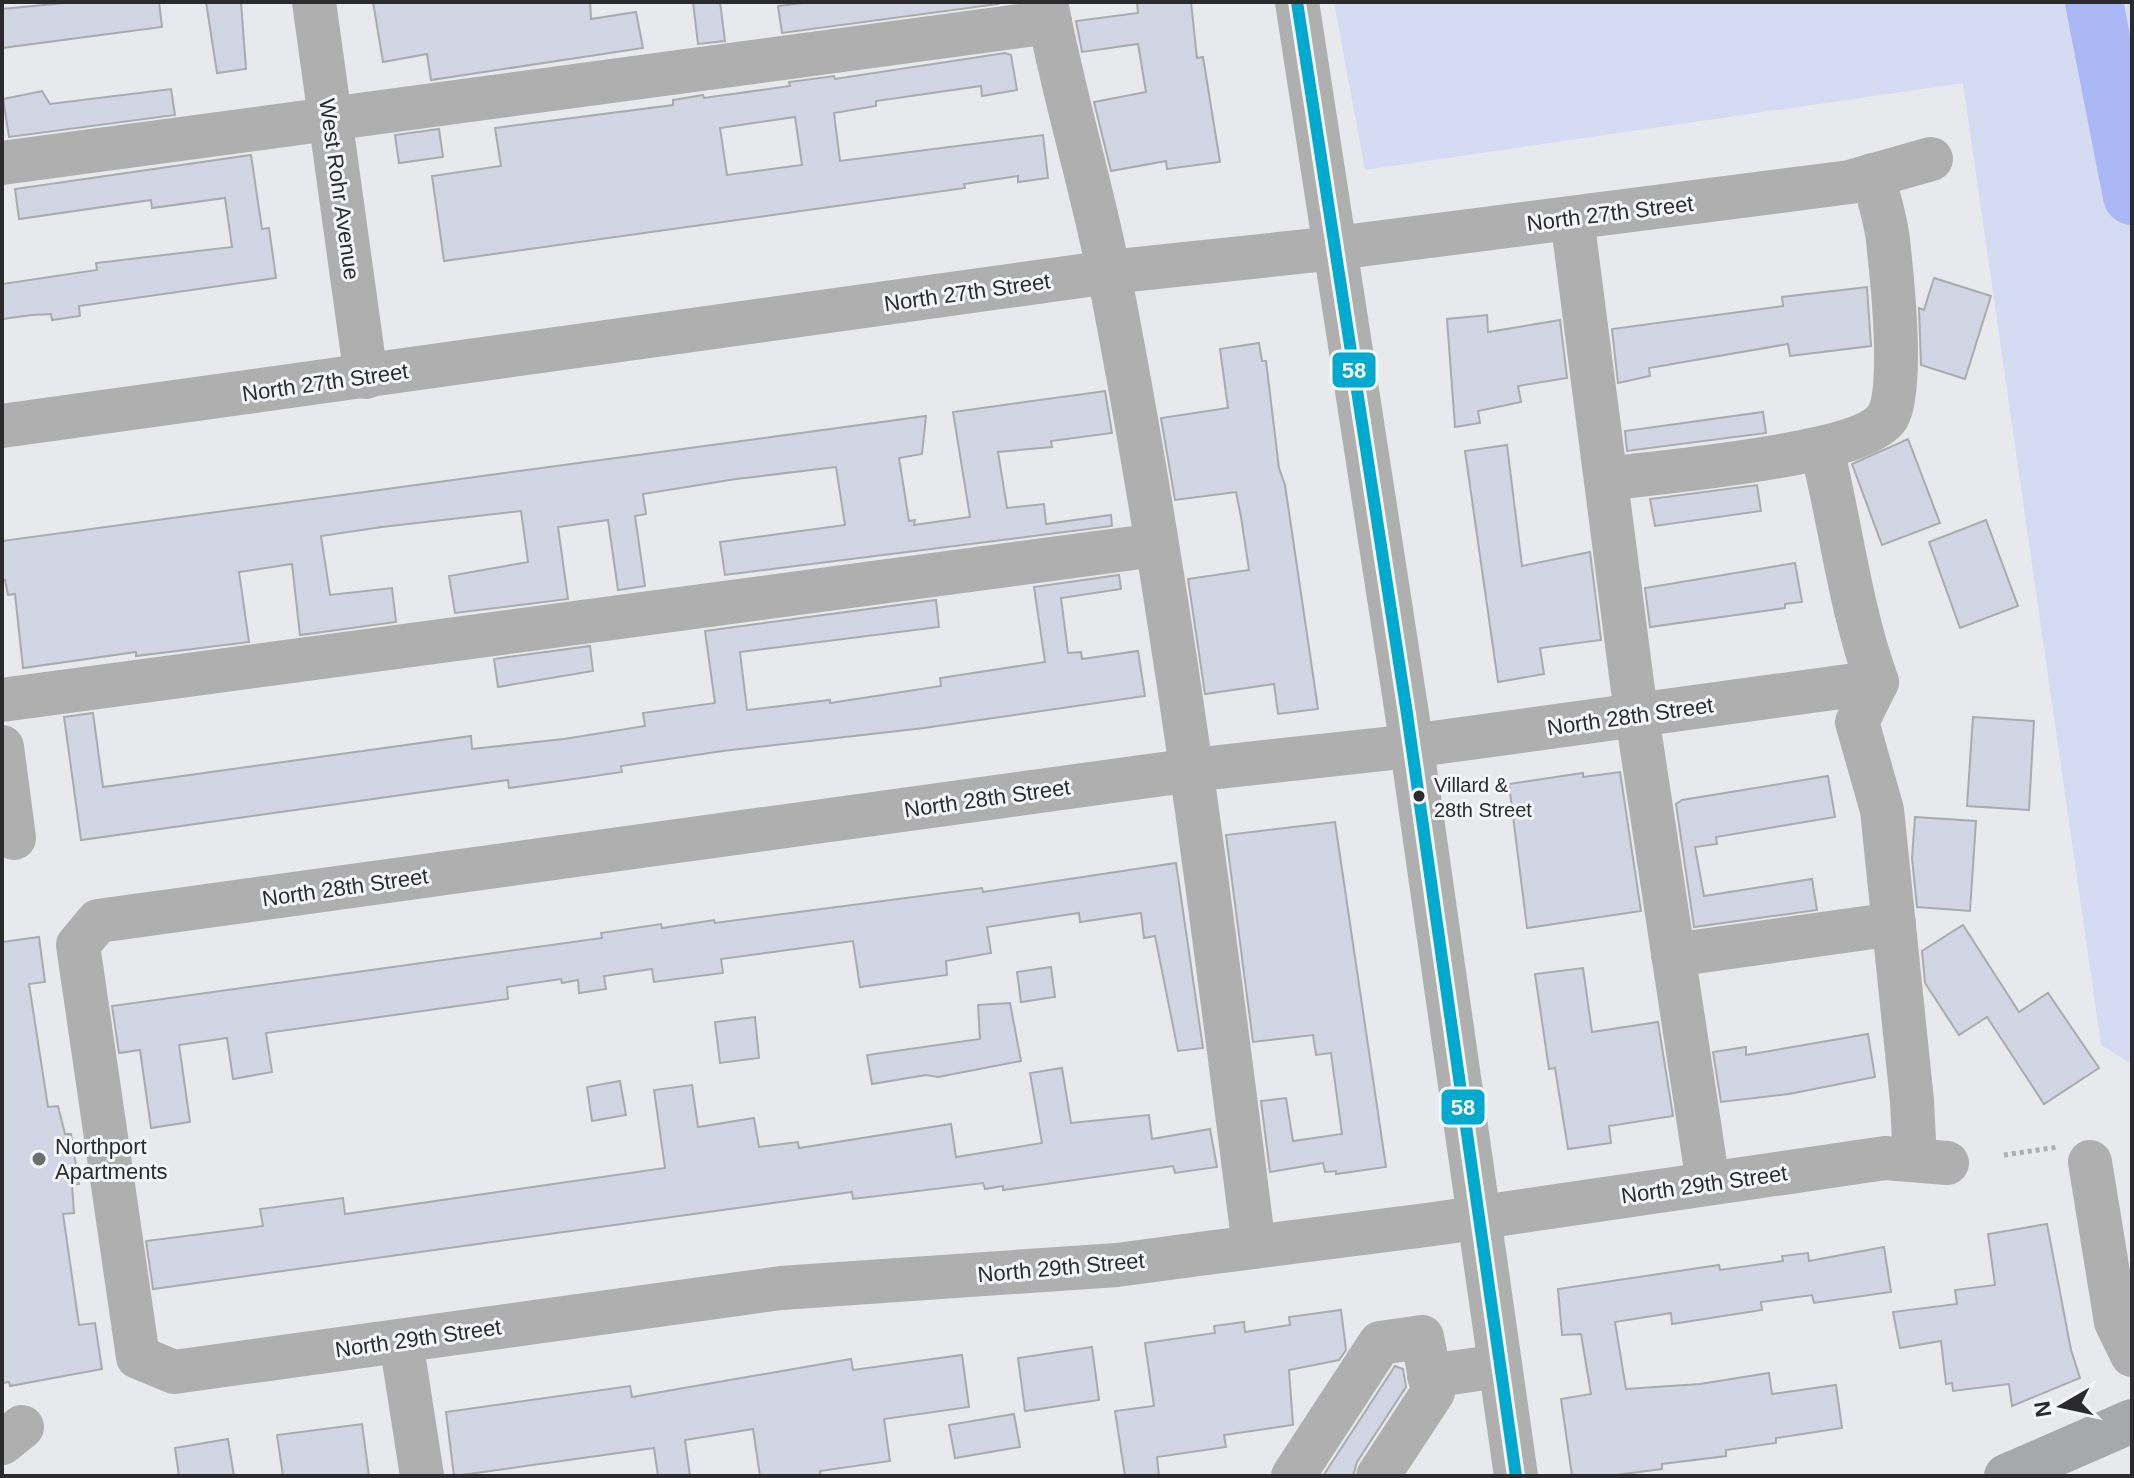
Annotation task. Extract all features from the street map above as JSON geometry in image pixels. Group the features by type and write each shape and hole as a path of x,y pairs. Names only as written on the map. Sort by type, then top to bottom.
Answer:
{"main road":[{"path":"2006,1476 2132,1421"}],"street":[{"name":"West Rohr Avenue","path":"314,2 366,377"},
{"path":"1297,2 1411,746 1516,1476"},
{"path":"2,163 331,119 1048,12 1109,272 1156,545 1192,770 1254,1247"},
{"name":"North 27th Street","path":"2,426 1109,272 1336,248 1850,182 1931,159"},
{"path":"1606,479 1822,449 1868,433 1887,419 1894,402 1895,366 1888,240 1873,175"},
{"path":"1572,218 1637,715 1708,1183"},
{"path":"1673,955 1894,924 1882,810 1857,722 1877,682 1858,629 1843,537 1822,449"},
{"path":"2,700 1156,545"},
{"name":"North 28th Street","path":"174,1372 138,1357 78,945 98,921 1192,770 1411,746 1877,682"},
{"path":"2,747 14,838"},
{"name":"North 29th Street","path":"174,1372 781,1288 1117,1265 1479,1218 1885,1158 1931,1162 1912,1101 1894,924"},
{"path":"2090,1162 2116,1322 2132,1355"},
{"path":"1293,1476 1380,1343 1422,1337 1433,1392 1378,1476"},
{"path":"401,1341 422,1476"},
{"path":"1429,1376 1500,1366"}],"path":[{"path":"2004,1155 2057,1147 2090,1162"}],"shaded area":[{"path":"1334,2 2132,2 2132,1064 2101,1045 1963,83 1365,170"}],"building":[{"path":"75,2 159,2 162,27 2,48 2,9"},
{"path":"206,2 241,2 246,69 217,73"},
{"path":"373,2 590,2 591,19 636,12 643,48 431,80 427,54 383,62"},
{"path":"693,2 720,2 725,41 698,44"},
{"path":"811,2 998,4 782,33 778,6"},
{"path":"1137,2 1191,2 1197,58 1203,57 1220,162 1167,169 1166,161 1111,171 1094,102 1146,92 1138,44 1082,52 1076,21 1138,13"},
{"path":"1005,53 1011,55 1017,90 982,96 981,86 876,101 876,106 834,113 840,161 1043,135 1048,178 1018,182 1018,176 964,184 965,188 444,261 432,176 501,166 495,128 673,105 673,100 790,86 789,82 834,76 835,79","holes":["795,117 802,165 727,175 720,128"]},
{"path":"171,89 175,115 9,137 3,99 42,91 50,104"},
{"path":"439,129 443,157 399,163 395,135"},
{"path":"251,155 262,229 269,228 276,278 79,306 80,316 52,320 51,314 2,319 2,284 97,270 96,263 232,247 225,198 152,208 151,200 19,219 15,189"},
{"path":"1934,278 1991,296 1965,379 1921,365 1919,308 1924,310"},
{"path":"1867,287 1871,346 1790,356 1788,344 1649,368 1650,376 1618,383 1612,329 1783,306 1782,297"},
{"path":"1487,315 1488,332 1560,320 1567,378 1518,386 1521,402 1478,411 1480,423 1455,427 1447,319"},
{"path":"1259,343 1262,361 1266,361 1279,468 1285,485 1318,709 1278,714 1274,684 1205,694 1188,579 1249,570 1241,517 1236,492 1175,500 1161,418 1228,408 1220,349"},
{"path":"1105,391 1112,433 1051,441 1052,447 998,452 1007,508 1044,504 1046,524 1111,515 1112,526 725,575 720,542 845,525 836,467 736,479 643,494 646,514 635,516 645,586 618,590 608,520 558,527 568,599 455,613 449,576 528,562 521,511 382,527 321,536 330,595 392,588 396,622 300,635 292,564 239,572 249,642 136,656 136,652 23,668 15,594 8,595 5,580 2,580 2,541 926,416 922,454 899,458 909,521 915,520 914,525 970,517 953,412"},
{"path":"1763,412 1766,433 1627,451 1625,431"},
{"path":"1908,439 1940,523 1882,545 1852,464"},
{"path":"1507,445 1522,566 1590,552 1601,640 1540,648 1544,674 1498,682 1465,451"},
{"path":"1757,485 1761,511 1655,526 1650,499"},
{"path":"1986,520 2018,606 1960,628 1929,542"},
{"path":"1795,563 1802,602 1785,604 1785,608 1650,627 1645,588"},
{"path":"1119,575 1121,589 1061,598 1068,653 1081,652 1082,659 1138,651 1145,696 924,728 723,751 621,766 622,772 509,788 508,780 81,840 64,717 93,713 103,787 471,736 472,749 564,739 645,726 643,713 715,703 705,631 936,600 939,627 740,652 747,710 830,700 830,703 941,686 940,678 1045,662 1034,587"},
{"path":"590,646 593,671 498,687 494,659"},
{"path":"1973,717 2034,721 2029,810 1967,806"},
{"path":"1620,772 1641,911 1527,928 1509,784 1583,773 1583,777"},
{"path":"1828,776 1835,817 1716,837 1717,844 1695,847 1704,896 1812,879 1817,910 1694,927 1676,804 1682,800"},
{"path":"1915,817 1976,821 1970,911 1917,907 1912,858"},
{"path":"1335,822 1386,1167 1336,1174 1336,1171 1325,1172 1323,1163 1270,1172 1261,1101 1286,1098 1293,1141 1342,1134 1331,1053 1316,1055 1313,1035 1253,1042 1226,835"},
{"path":"1176,863 1203,1048 1178,1051 1155,936 1144,938 1141,913 1080,922 1079,913 987,927 991,953 946,961 947,975 860,987 853,941 721,959 723,973 654,982 652,969 604,976 606,989 579,993 578,980 562,983 561,979 507,987 508,999 266,1033 272,1072 233,1079 227,1038 179,1045 190,1122 151,1128 140,1050 119,1053 112,1006 602,938 601,933 661,924 662,928 714,920 715,923 982,888 983,892"},
{"path":"1963,925 2019,1012 2048,993 2099,1068 2044,1104 1987,1017 1959,1035 1925,983 1922,951"},
{"name":"Northport Apartments","path":"39,937 45,982 29,984 48,1107 58,1106 65,1134 71,1134 79,1184 72,1185 74,1213 63,1214 79,1325 95,1323 102,1369 10,1386 9,1382 2,1383 2,942"},
{"path":"1051,967 1055,997 1021,1002 1017,972"},
{"path":"1583,968 1592,1032 1658,1022 1673,1116 1609,1126 1611,1143 1568,1149 1555,1068 1549,1069 1535,974"},
{"path":"1010,1003 1021,1061 938,1077 926,1075 872,1084 867,1055 980,1039 978,1005"},
{"path":"755,1017 759,1058 720,1063 715,1022"},
{"path":"1868,1034 1875,1077 1789,1094 1721,1102 1713,1052 1746,1047 1746,1055"},
{"path":"1062,1068 1071,1123 1149,1115 1152,1139 1210,1129 1217,1167 1175,1173 1173,1166 1003,1190 1003,1186 985,1189 983,1183 853,1199 852,1192 153,1289 146,1241 263,1226 260,1209 343,1198 345,1214 665,1168 654,1090 692,1085 698,1127 754,1118 759,1147 798,1142 799,1148 951,1124 956,1157 1042,1143 1030,1073"},
{"path":"620,1081 626,1115 592,1121 587,1087"},
{"path":"2047,1224 2071,1350 2080,1378 2012,1406 2009,1384 1953,1391 1952,1383 1946,1384 1941,1341 1900,1348 1893,1312 1957,1304 1955,1290 1995,1285 1988,1234"},
{"path":"1884,1247 1891,1292 1814,1303 1812,1295 1761,1302 1762,1310 1672,1324 1671,1313 1615,1322 1626,1389 1700,1384 1769,1373 1772,1394 1836,1385 1842,1428 1776,1438 1776,1443 1726,1450 1726,1456 1662,1464 1662,1469 1608,1476 1572,1476 1561,1399 1591,1394 1581,1334 1562,1335 1558,1289 1719,1265 1720,1270 1783,1261 1782,1256 1808,1253 1809,1261"},
{"path":"1341,1310 1346,1350 1339,1360 1289,1370 1293,1425 1224,1435 1226,1447 1157,1457 1159,1476 1125,1476 1115,1411 1154,1406 1145,1343 1215,1333 1214,1326 1244,1322 1245,1332 1290,1325 1289,1317"},
{"path":"1092,1347 1099,1400 1025,1411 1018,1358"},
{"path":"962,1355 969,1407 884,1419 890,1461 820,1471 821,1476 760,1476 753,1429 685,1440 690,1476 658,1476 654,1448 454,1476 446,1412 630,1386 632,1397 851,1359 853,1370"},
{"path":"1395,1366 1403,1369 1406,1387 1357,1462 1353,1476 1323,1476"},
{"path":"1014,1414 1020,1447 955,1458 949,1425"},
{"path":"362,1424 369,1476 283,1476 277,1435"},
{"path":"228,1439 234,1476 179,1476 175,1448"}],"waterway":[{"path":"2094,2 2132,196"}],"transit line":[{"name":"58","path":"1297,2 1407,714 1516,1476"}],"place":[{"name":"Villard & 28th Street","path":"1419,796"},
{"name":"Northport Apartments","path":"39,1159"}]}
